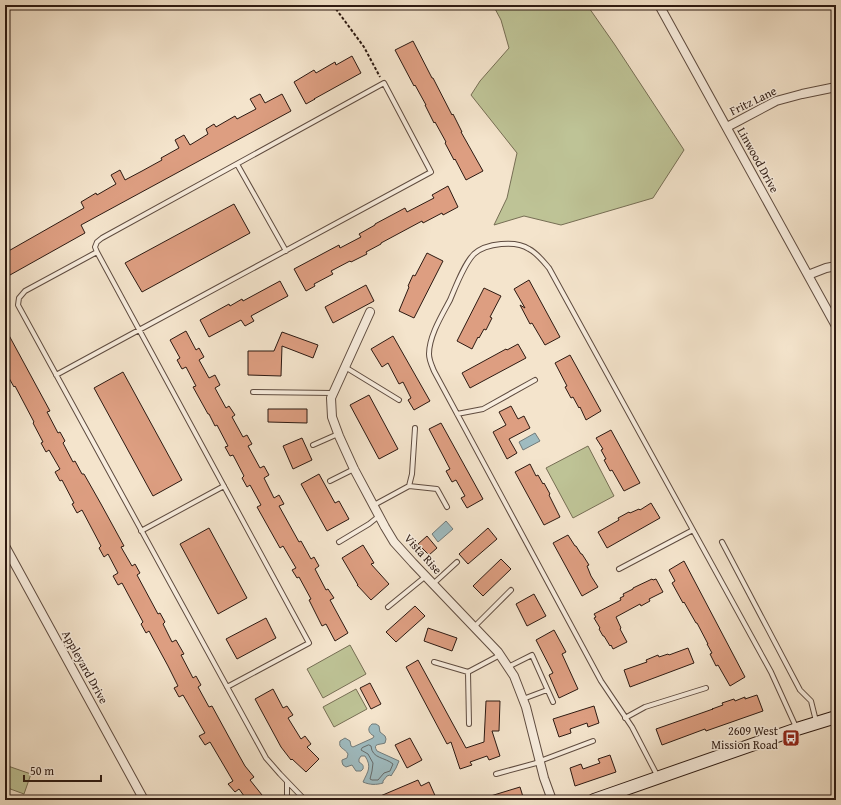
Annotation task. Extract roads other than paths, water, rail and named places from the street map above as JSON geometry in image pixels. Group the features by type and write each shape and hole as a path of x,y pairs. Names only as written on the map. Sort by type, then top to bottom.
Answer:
{"street":[{"name":"Linwood Drive","path":"659,5 836,326"},
{"name":"Fritz Lane","path":"727,127 776,101 836,87"},
{"path":"808,275 836,266"},
{"name":"Vista Rise","path":"370,312 344,366 331,398 332,417 338,434 354,469 394,542 498,652 514,676 526,707 544,778 552,800"},
{"name":"Appleyard Drive","path":"5,546 144,800"},
{"path":"594,800 817,722 836,717"}],"lane":[{"path":"56,375 139,330 286,251 431,172 384,83 102,238 97,242 95,247 139,330 309,643 227,687"},
{"path":"237,164 286,251"},
{"path":"658,777 632,727 601,681 430,361 430,345 435,331 465,266 474,254 485,248 507,244 522,245 539,256 549,268 771,672 797,729"},
{"path":"97,252 25,291 19,298 18,305 266,758 304,800"},
{"path":"344,366 399,400"},
{"path":"457,414 483,409 535,380"},
{"path":"254,392 333,393"},
{"path":"409,486 412,474 415,428"},
{"path":"312,445 338,434"},
{"path":"330,481 354,469"},
{"path":"141,531 224,486"},
{"path":"373,505 409,486 437,489 447,506"},
{"path":"339,542 369,524 379,516"},
{"path":"619,569 693,530"},
{"path":"722,542 800,690 811,701 817,722"},
{"path":"433,584 457,562"},
{"path":"388,607 426,576"},
{"path":"474,627 511,590"},
{"path":"434,662 468,672 500,655"},
{"path":"508,667 532,655 553,702"},
{"path":"468,672 469,724"},
{"path":"625,718 645,708 706,688"},
{"path":"523,699 547,690"},
{"path":"496,774 540,762 593,741"},
{"path":"287,782 288,800"}],"water":[{"path":"535,433 540,441 523,450 519,442"},
{"path":"446,521 453,529 438,542 432,534"},
{"path":"372,724 379,726 380,732 386,739 385,743 376,745 375,747 377,751 399,761 391,776 387,776 383,783 368,784 363,782 369,766 365,756 361,756 359,759 359,762 363,766 361,771 356,771 352,765 346,767 343,765 342,760 347,758 348,754 340,746 340,741 345,738 350,741 351,746 353,747 373,738 374,736 369,730 369,727"}],"place":[{"name":"2609 West Mission Road","path":"791,738"}]}
